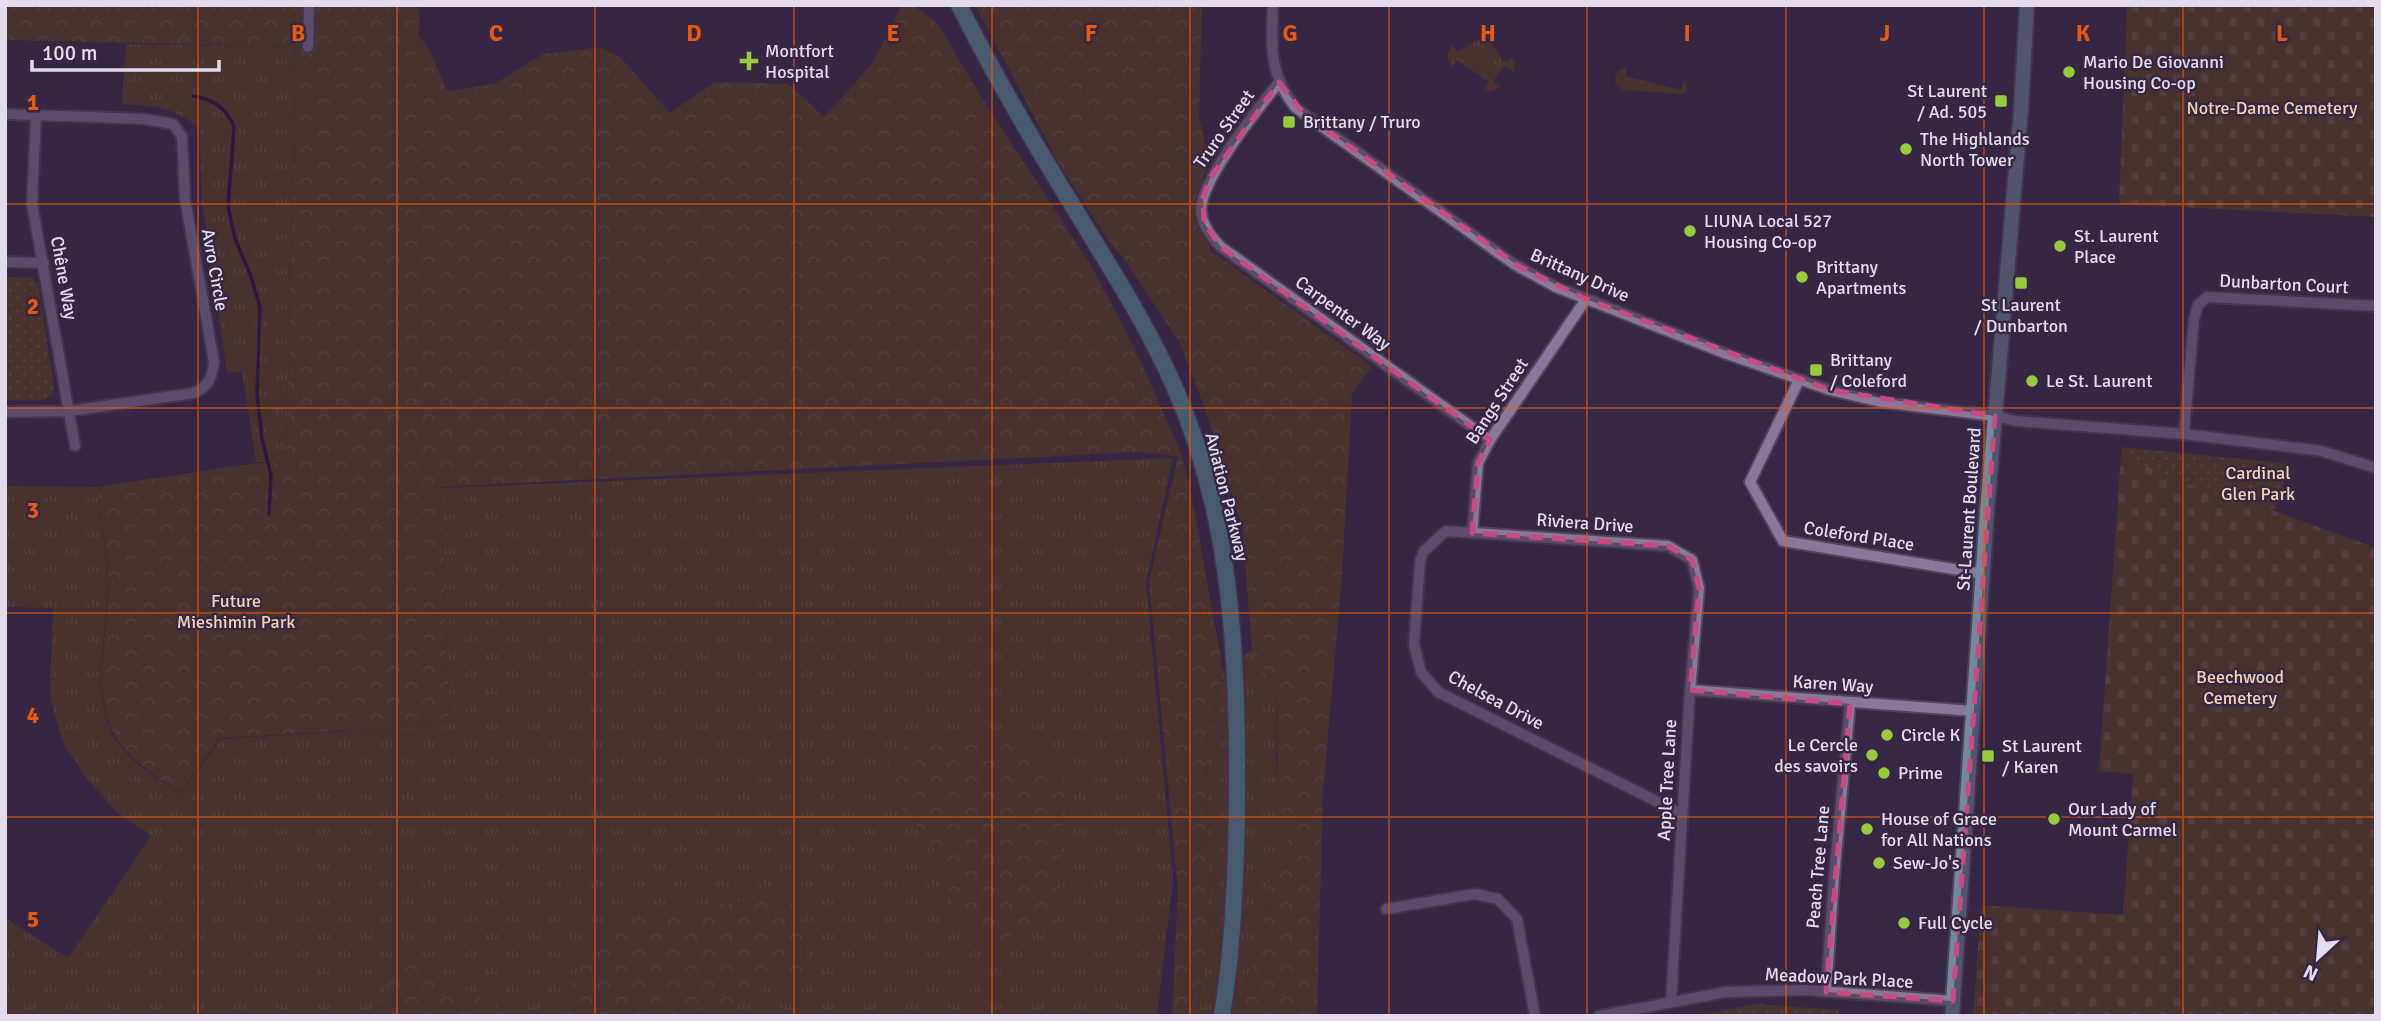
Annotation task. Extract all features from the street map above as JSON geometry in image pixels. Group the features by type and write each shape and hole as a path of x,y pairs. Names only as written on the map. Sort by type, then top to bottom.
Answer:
{"main road":[{"name":"Aviation Parkway","path":"959,5 1019,117 1142,322 1175,387 1209,489 1229,592 1236,699 1237,829 1233,925 1222,1016"},
{"name":"St-Laurent Boulevard","path":"1953,1009 1994,416 2021,109 2027,5"}],"street":[{"path":"308,47 309,5"},
{"name":"Brittany Drive","path":"1273,5 1273,64 1279,82 1296,108 1514,264 1556,287 1799,380 1881,402 1994,416"},
{"name":"Truro Street","path":"1203,197 1210,178 1279,82"},
{"name":"Avro Circle","path":"5,114 144,119 173,124 182,137 185,199 214,362 212,377 205,388 194,393 70,411 5,412"},
{"name":"Chêne Way","path":"36,115 32,204 75,446"},
{"name":"Carpenter Way","path":"1203,197 1203,223 1221,247 1490,440"},
{"path":"5,262 44,263"},
{"name":"Dunbarton Court","path":"2184,434 2194,319 2198,305 2207,297 2376,306"},
{"name":"Bangs Street","path":"1472,533 1478,463 1490,440 1586,299"},
{"name":"Coleford Place","path":"1799,380 1750,482 1783,541 1984,574"},
{"path":"1994,416 2041,423 2184,434 2322,451 2376,468"},
{"name":"Chelsea Drive","path":"1472,533 1446,531 1424,551 1420,561 1414,644 1421,673 1438,692 1682,814"},
{"name":"Riviera Drive","path":"1472,533 1668,546 1692,560"},
{"name":"Apple Tree Lane","path":"1671,1002 1699,588 1692,560"},
{"name":"Karen Way","path":"1690,690 1850,704 1973,711"},
{"name":"Peach Tree Lane","path":"1826,992 1850,704"},
{"path":"1386,909 1475,894 1498,899 1517,919 1535,1016"},
{"name":"Meadow Park Place","path":"1599,1016 1726,992 1805,990 1953,1009"}],"highlighted area":[{"path":"1279,82 1304,114 1520,267 1586,299 1830,390 1995,416 1953,1001 1826,992 1850,704 1690,690 1699,588 1692,560 1668,546 1472,533 1478,463 1490,440 1221,247 1204,223 1203,197 1210,178"}],"green space":[{"name":"Future Mieshimin Park","path":"5,5 419,5 419,37 429,48 447,91 494,84 543,54 601,47 622,59 670,113 715,82 788,84 824,117 872,64 902,5 914,5 938,24 980,95 1092,267 1136,351 1181,453 1190,487 1223,670 1205,746 1210,937 1196,1016 1172,1016 1178,889 1149,582 1178,457 1139,452 440,487 450,725 220,738 180,793 142,766 122,746 112,730 103,694 108,585 98,487 256,463 286,462 296,47 5,40"},
{"path":"975,5 1202,5 1199,117 1209,162 1195,201 1211,251 1372,366 1352,394 1342,575 1323,793 1317,1016 1241,1016 1246,985 1264,932 1267,887 1289,844 1278,803 1276,691 1252,650 1242,526 1205,409 1180,343 1123,257 1109,242 1058,162"},
{"name":"Notre-Dame Cemetery","path":"2127,5 2376,5 2376,217 2119,204"},
{"path":"1489,23 1495,33 1488,38 1504,62 1512,58 1515,67 1514,72 1504,66 1493,81 1501,87 1490,92 1484,89 1489,82 1457,60 1452,67 1447,56 1452,45 1458,52 1490,31 1486,24"},
{"path":"126,44 296,47 286,462 256,462 242,371 227,373 202,203 199,127 180,115 163,109 122,104"},
{"path":"1627,67 1625,76 1681,90 1684,81 1687,90 1683,94 1623,90 1616,85 1615,79 1619,71"},
{"path":"5,277 32,278 38,284 54,386 51,397 43,400 5,400"},
{"name":"Cardinal Glen Park","path":"2122,447 2291,464 2274,511 2207,492 2121,455"},
{"name":"Beechwood Cemetery","path":"2121,455 2376,548 2376,1016 1973,1016 1981,905 2123,915 2133,774 2099,771"},
{"path":"1173,458 1146,582 1173,880 1157,1016 5,1016 5,918 68,958 151,836 115,811 85,776 64,744 50,698 53,608 5,607 5,486 98,487 107,587 101,676 105,714 111,732 127,754 180,794 221,739 450,725 440,488"},
{"path":"1252,650 1276,691 1276,761 1280,809 1290,844 1267,887 1264,932 1246,985 1241,1016 1196,1016 1210,937 1205,746 1223,670"},
{"path":"1022,739 1055,767 1065,783 1055,926 1034,923 992,946 952,906 945,865 915,822 871,778 910,741"},
{"path":"790,896 811,969 769,984 738,1006 694,1009 673,1016 559,1016 563,997 599,936 613,924 740,901"},
{"path":"414,961 510,1016 371,1016 401,964"},
{"path":"1757,1004 1839,1010 1839,1016 1694,1016"}],"waterway":[{"path":"193,96 207,99 218,106 234,127 228,206 235,239 260,307 257,394 262,439 271,475 269,514"}],"place":[{"name":"Montfort Hospital","path":"749,61"},
{"name":"Mario De Giovanni Housing Co-op","path":"2069,72"},
{"name":"St Laurent / Ad. 505","path":"2001,101"},
{"name":"Brittany / Truro","path":"1289,122"},
{"name":"The Highlands North Tower","path":"1906,149"},
{"name":"LIUNA Local 527 Housing Co-op","path":"1690,231"},
{"name":"St. Laurent Place","path":"2060,246"},
{"name":"Brittany Apartments","path":"1802,277"},
{"name":"St Laurent / Dunbarton","path":"2021,283"},
{"name":"Brittany / Coleford","path":"1816,370"},
{"name":"Le St. Laurent","path":"2032,381"},
{"name":"Circle K","path":"1887,735"},
{"name":"Le Cercle des savoirs","path":"1872,755"},
{"name":"St Laurent / Karen","path":"1988,756"},
{"name":"Prime","path":"1884,773"},
{"name":"Our Lady of Mount Carmel","path":"2054,819"},
{"name":"House of Grace for All Nations","path":"1867,829"},
{"name":"Sew-Jo's","path":"1879,863"},
{"name":"Full Cycle","path":"1904,923"}]}
